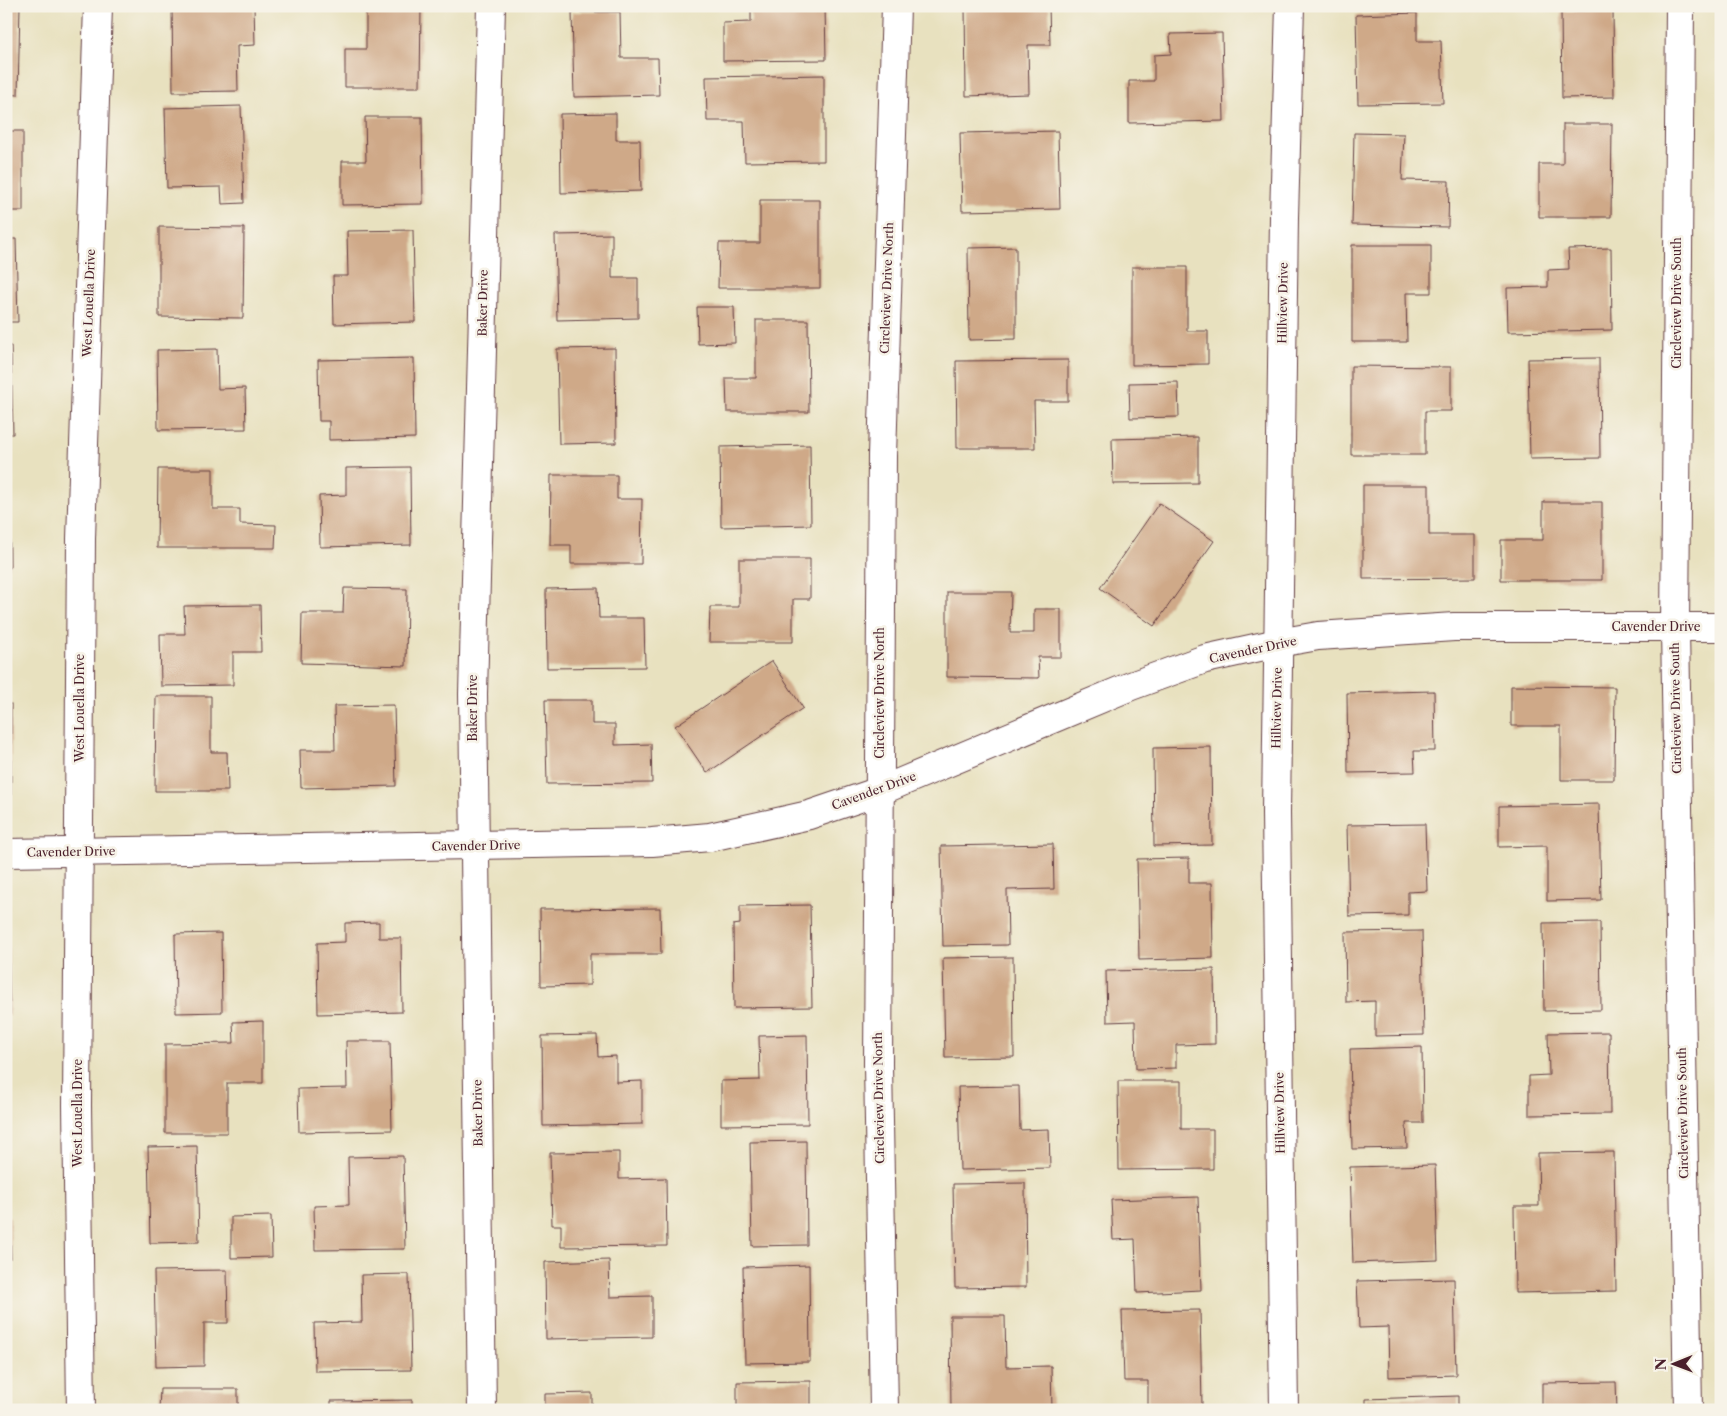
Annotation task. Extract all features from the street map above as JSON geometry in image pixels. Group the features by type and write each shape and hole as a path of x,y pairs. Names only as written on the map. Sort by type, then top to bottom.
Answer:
{"street":[{"name":"West Louella Drive","path":"81,1410 77,1105 81,539 98,6"},
{"name":"Baker Drive","path":"482,1410 473,694 491,6"},
{"name":"Circleview Drive North","path":"884,1410 878,1064 882,456 896,6"},
{"name":"Hillview Drive","path":"1284,1410 1276,814 1284,217 1290,6"},
{"name":"Circleview Drive South","path":"1680,6 1675,628 1688,1410"},
{"name":"Cavender Drive","path":"6,853 652,842 710,837 809,815 880,791 1131,686 1205,659 1278,643 1318,636 1454,627 1721,627"}],"building":[{"path":"6,6 20,6 18,95 6,94"},
{"path":"172,6 254,6 255,45 237,46 238,91 173,92"},
{"path":"366,6 421,6 420,87 345,87 345,49 366,49"},
{"path":"751,6 825,6 826,60 723,61 723,23 751,22"},
{"path":"965,6 1049,6 1050,45 1028,45 1029,94 966,96"},
{"path":"1613,10 1614,97 1562,98 1561,11"},
{"path":"572,12 620,12 621,58 658,58 659,95 574,97"},
{"path":"1417,13 1417,41 1441,41 1443,103 1358,104 1356,15"},
{"path":"1222,33 1224,121 1129,123 1129,81 1154,81 1154,55 1171,54 1170,34"},
{"path":"824,75 824,161 745,162 744,121 707,121 706,77"},
{"path":"241,106 244,203 222,204 221,187 167,188 165,108"},
{"path":"616,113 616,140 640,140 641,191 561,193 560,114"},
{"path":"365,117 422,117 423,204 342,205 342,161 366,161"},
{"path":"1563,124 1612,124 1611,217 1539,217 1539,164 1563,164"},
{"path":"6,131 23,131 23,211 6,211"},
{"path":"1058,131 1060,209 962,211 960,133"},
{"path":"1354,133 1404,134 1402,180 1449,181 1448,227 1352,225"},
{"path":"760,200 820,200 820,288 718,288 719,243 760,243"},
{"path":"159,227 244,228 243,318 159,317"},
{"path":"413,230 415,322 334,324 333,276 348,276 347,231"},
{"path":"612,234 612,278 638,278 638,318 557,320 555,235"},
{"path":"6,239 16,239 18,322 6,322"},
{"path":"1352,245 1431,245 1431,293 1406,293 1407,342 1352,342"},
{"path":"1016,247 1016,339 969,340 968,248"},
{"path":"1611,248 1612,330 1508,332 1507,288 1548,287 1548,270 1569,269 1568,249"},
{"path":"1132,267 1187,267 1187,331 1208,331 1208,364 1132,365"},
{"path":"697,307 734,307 735,343 698,344"},
{"path":"756,320 808,320 809,412 727,412 726,378 756,378"},
{"path":"6,346 11,346 13,434 6,434"},
{"path":"615,348 616,443 559,444 557,349"},
{"path":"217,349 218,389 245,388 246,429 158,430 157,350"},
{"path":"414,358 415,438 329,440 329,421 319,421 318,360"},
{"path":"1599,358 1600,458 1530,459 1528,359"},
{"path":"1068,360 1068,401 1034,401 1035,448 957,448 956,361"},
{"path":"1351,366 1451,367 1451,411 1425,411 1425,455 1351,455"},
{"path":"1178,382 1179,417 1130,418 1129,383"},
{"path":"1198,437 1198,483 1113,484 1112,439"},
{"path":"810,445 811,525 721,527 720,447"},
{"path":"410,467 411,545 320,547 319,496 346,495 346,468"},
{"path":"158,469 213,469 213,509 240,509 240,524 276,525 275,548 157,548"},
{"path":"6,475 9,475 10,568 6,568"},
{"path":"551,475 617,475 617,499 642,499 641,564 571,564 571,545 550,545"},
{"path":"1363,485 1429,485 1429,535 1475,535 1475,578 1363,579"},
{"path":"1543,502 1602,502 1602,580 1501,580 1501,540 1543,540"},
{"path":"1159,503 1214,541 1154,626 1100,588"},
{"path":"739,559 810,559 810,599 793,599 793,642 709,642 710,607 739,607"},
{"path":"344,588 407,589 406,666 301,663 302,613 343,613"},
{"path":"598,588 599,618 644,618 645,667 547,668 546,589"},
{"path":"947,592 1011,592 1010,633 1034,633 1034,609 1061,609 1061,657 1038,657 1039,678 947,677"},
{"path":"260,605 261,652 233,652 233,685 161,686 160,634 185,634 184,606"},
{"path":"6,629 8,629 9,682 6,682"},
{"path":"772,661 803,708 707,773 675,726"},
{"path":"1511,686 1615,687 1614,780 1561,780 1561,726 1511,726"},
{"path":"1434,691 1435,751 1414,751 1415,772 1348,773 1347,693"},
{"path":"156,696 211,696 211,752 227,752 228,791 155,791"},
{"path":"545,700 592,700 592,724 615,724 615,745 651,744 652,783 547,784"},
{"path":"6,704 11,704 11,795 6,795"},
{"path":"394,705 396,786 301,788 300,750 335,750 334,706"},
{"path":"1211,747 1212,845 1154,846 1153,748"},
{"path":"1599,804 1601,900 1547,901 1547,846 1499,847 1499,806"},
{"path":"1425,824 1427,891 1408,892 1408,915 1349,916 1347,825"},
{"path":"1053,844 1054,889 1007,890 1008,945 943,946 941,846"},
{"path":"1189,858 1189,883 1212,883 1213,958 1139,960 1137,859"},
{"path":"810,905 812,1007 734,1008 733,925 740,924 740,906"},
{"path":"660,908 661,954 590,954 590,985 541,986 540,909"},
{"path":"379,922 379,938 401,938 402,1012 318,1014 317,943 345,942 345,923"},
{"path":"1600,922 1601,1010 1544,1011 1543,923"},
{"path":"6,926 8,926 10,1016 6,1016"},
{"path":"1422,931 1424,1035 1375,1036 1375,1001 1346,1002 1345,932"},
{"path":"221,933 222,1012 176,1013 175,934"},
{"path":"1013,957 1014,1057 945,1058 943,958"},
{"path":"1214,969 1215,1044 1176,1045 1176,1068 1136,1069 1135,1021 1107,1022 1106,971"},
{"path":"263,1021 263,1083 227,1083 227,1133 165,1133 165,1044 234,1043 233,1022"},
{"path":"1609,1032 1610,1114 1529,1115 1529,1076 1549,1075 1548,1033"},
{"path":"597,1035 598,1057 616,1056 616,1082 642,1081 642,1124 543,1126 542,1036"},
{"path":"807,1035 808,1124 721,1125 721,1081 760,1080 759,1036"},
{"path":"346,1041 390,1041 392,1130 299,1132 298,1089 347,1088"},
{"path":"1422,1047 1423,1123 1406,1123 1407,1148 1352,1149 1350,1049"},
{"path":"1118,1081 1181,1081 1181,1129 1213,1129 1213,1169 1119,1170"},
{"path":"1019,1086 1020,1130 1049,1129 1050,1168 960,1170 958,1087"},
{"path":"806,1141 807,1245 752,1246 750,1142"},
{"path":"197,1146 199,1242 150,1243 148,1147"},
{"path":"619,1152 619,1179 666,1178 667,1246 561,1247 561,1225 552,1225 550,1153"},
{"path":"1614,1152 1616,1291 1515,1293 1514,1206 1539,1206 1538,1153"},
{"path":"403,1156 405,1249 315,1250 314,1206 349,1205 348,1157"},
{"path":"1435,1165 1438,1260 1353,1263 1350,1167"},
{"path":"1025,1183 1026,1287 955,1288 953,1184"},
{"path":"1198,1197 1201,1290 1137,1293 1135,1239 1113,1240 1111,1200"},
{"path":"271,1216 272,1257 231,1258 231,1217"},
{"path":"6,1217 10,1217 11,1258 6,1258"},
{"path":"609,1260 610,1297 652,1296 652,1337 546,1339 545,1262"},
{"path":"809,1265 810,1362 745,1363 743,1267"},
{"path":"227,1270 228,1323 204,1323 204,1366 156,1367 154,1271"},
{"path":"409,1274 411,1370 315,1371 314,1323 362,1322 361,1275"},
{"path":"1454,1279 1456,1375 1389,1377 1388,1327 1359,1328 1357,1281"},
{"path":"1200,1310 1202,1406 1148,1407 1148,1381 1124,1381 1122,1311"},
{"path":"950,1316 1005,1316 1006,1367 1051,1366 1052,1410 951,1410"},
{"path":"6,1360 8,1360 9,1410 6,1410"},
{"path":"811,1381 811,1410 737,1410 737,1382"},
{"path":"1616,1382 1617,1410 1542,1410 1542,1383"},
{"path":"160,1389 238,1389 238,1410 159,1410"},
{"path":"592,1393 592,1410 545,1410 545,1394"},
{"path":"1458,1396 1458,1410 1366,1410 1366,1399"},
{"path":"412,1400 412,1410 331,1410 331,1401"}]}
